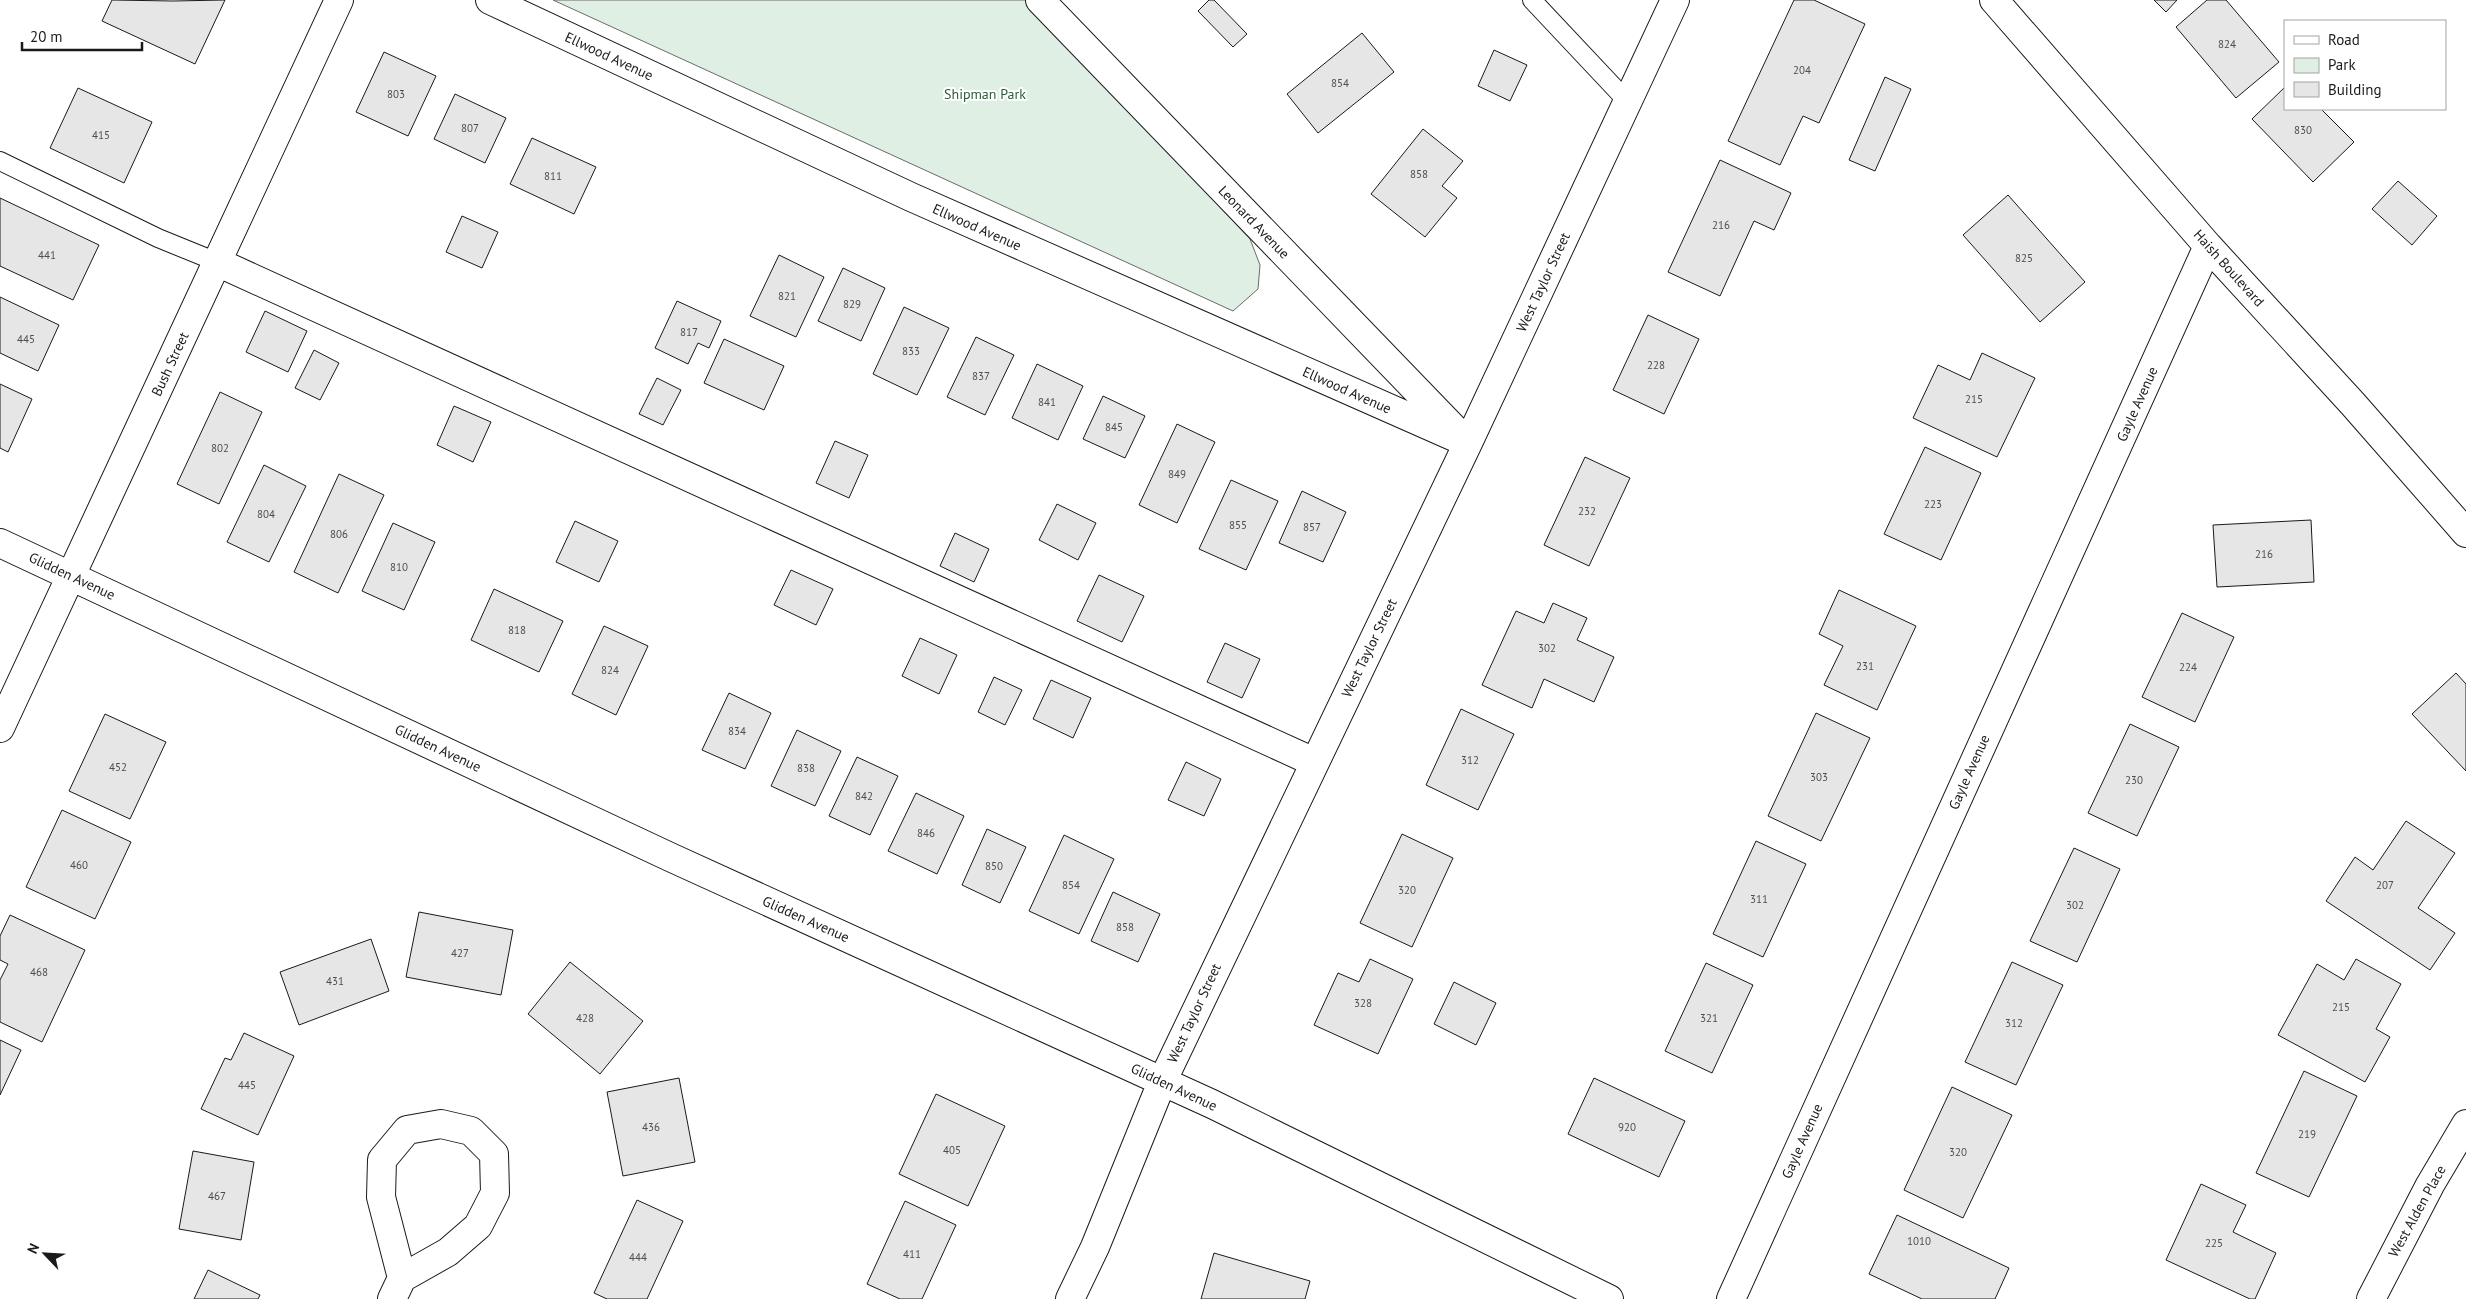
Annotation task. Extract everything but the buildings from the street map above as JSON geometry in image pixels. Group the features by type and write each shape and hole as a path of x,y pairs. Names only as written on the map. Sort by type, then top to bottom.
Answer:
{"street":[{"name":"Bush Street","path":"0,728 339,0"},
{"name":"Ellwood Avenue","path":"490,0 911,197 1468,443"},
{"name":"Leonard Avenue","path":"1040,0 1468,443"},
{"name":"West Taylor Street","path":"1070,1299 1095,1247 1162,1082 1468,443 1675,0"},
{"name":"Haish Boulevard","path":"1994,0 2208,246 2347,397 2466,533"},
{"name":"Gayle Avenue","path":"1731,1299 2208,246"},
{"path":"218,262 1314,762"},
{"name":"Glidden Avenue","path":"0,543 670,857 1220,1109 1610,1299"},
{"path":"441,1124 471,1131 494,1154 495,1193 478,1226 448,1252 397,1289 381,1197 382,1160 407,1130 441,1124"},
{"name":"West Alden Place","path":"2370,1299 2425,1194 2466,1124"}],"lane":[{"path":"1532,0 1627,101"},
{"path":"0,160 158,238 218,262"}],"green space":[{"name":"Shipman Park","path":"553,0 1026,0 1250,239 1260,265 1258,289 1233,311"}]}
